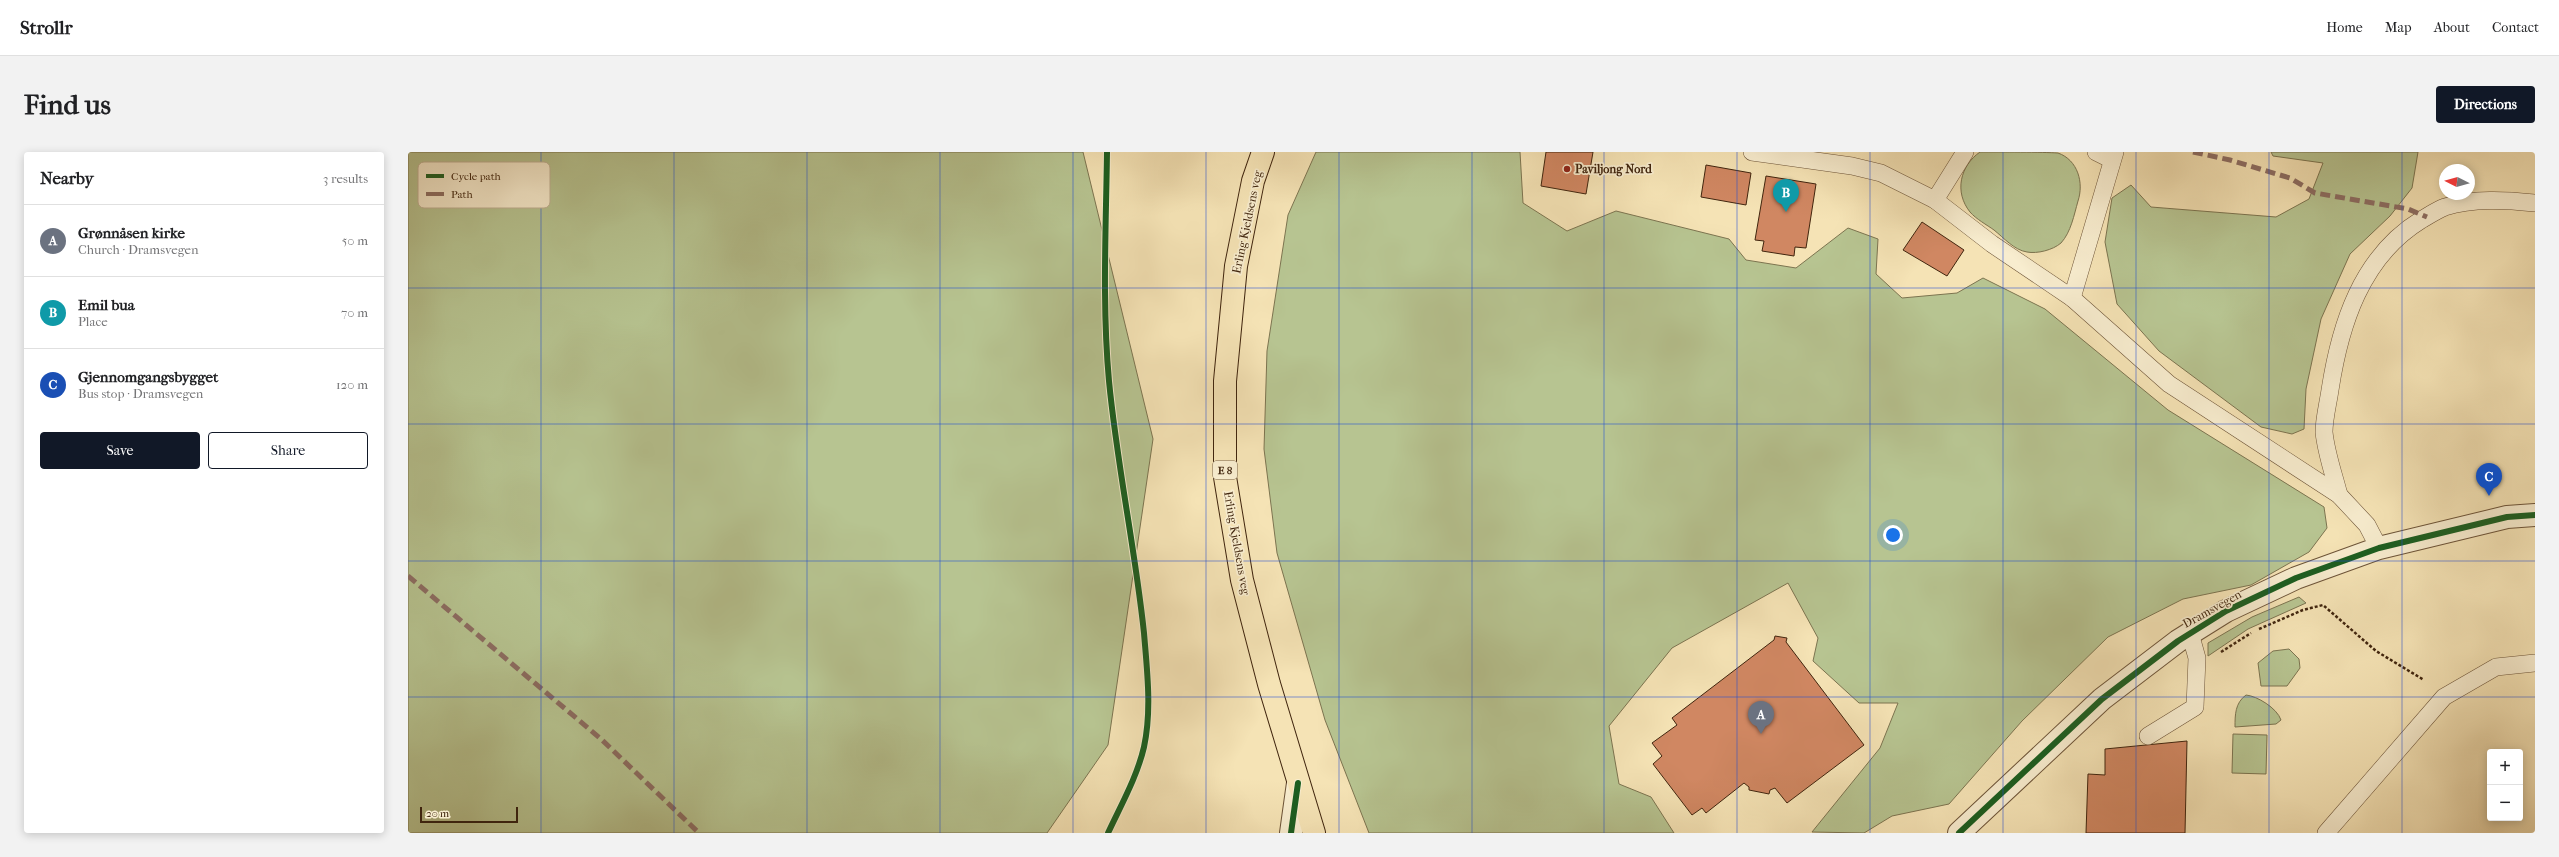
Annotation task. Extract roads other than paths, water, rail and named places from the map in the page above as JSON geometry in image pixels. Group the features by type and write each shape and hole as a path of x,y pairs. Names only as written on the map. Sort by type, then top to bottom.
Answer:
{"highway":[{"name":"Erling Kjeldsens veg","path":"1263,152 1253,181 1236,266 1225,381 1226,477 1242,580 1269,684 1314,833"}],"street":[{"name":"Dramsvegen","path":"1959,833 2102,699 2190,633 2226,611 2296,578 2379,548 2507,517 2535,515"},
{"path":"1291,833 1298,783"}],"lane":[{"path":"1752,152 1852,166 1881,173 1935,200 1992,244 2072,298 2169,384 2339,494 2367,525 2379,548"},
{"path":"1935,200 1965,152"},
{"path":"2072,298 2113,156 2096,152"},
{"path":"2339,494 2324,432 2333,369 2349,312 2361,285 2379,258 2401,232 2444,207 2472,201 2535,203"},
{"path":"2148,736 2195,707 2197,658 2190,633"},
{"path":"2326,833 2444,697 2496,667 2535,663"}],"place":[{"name":"Paviljong Nord","path":"1567,169"},
{"name":"Emil bua","path":"1786,212"},
{"name":"Gjennomgangsbygget","path":"2489,496"},
{"name":"Grønnåsen kirke","path":"1761,734"}]}
